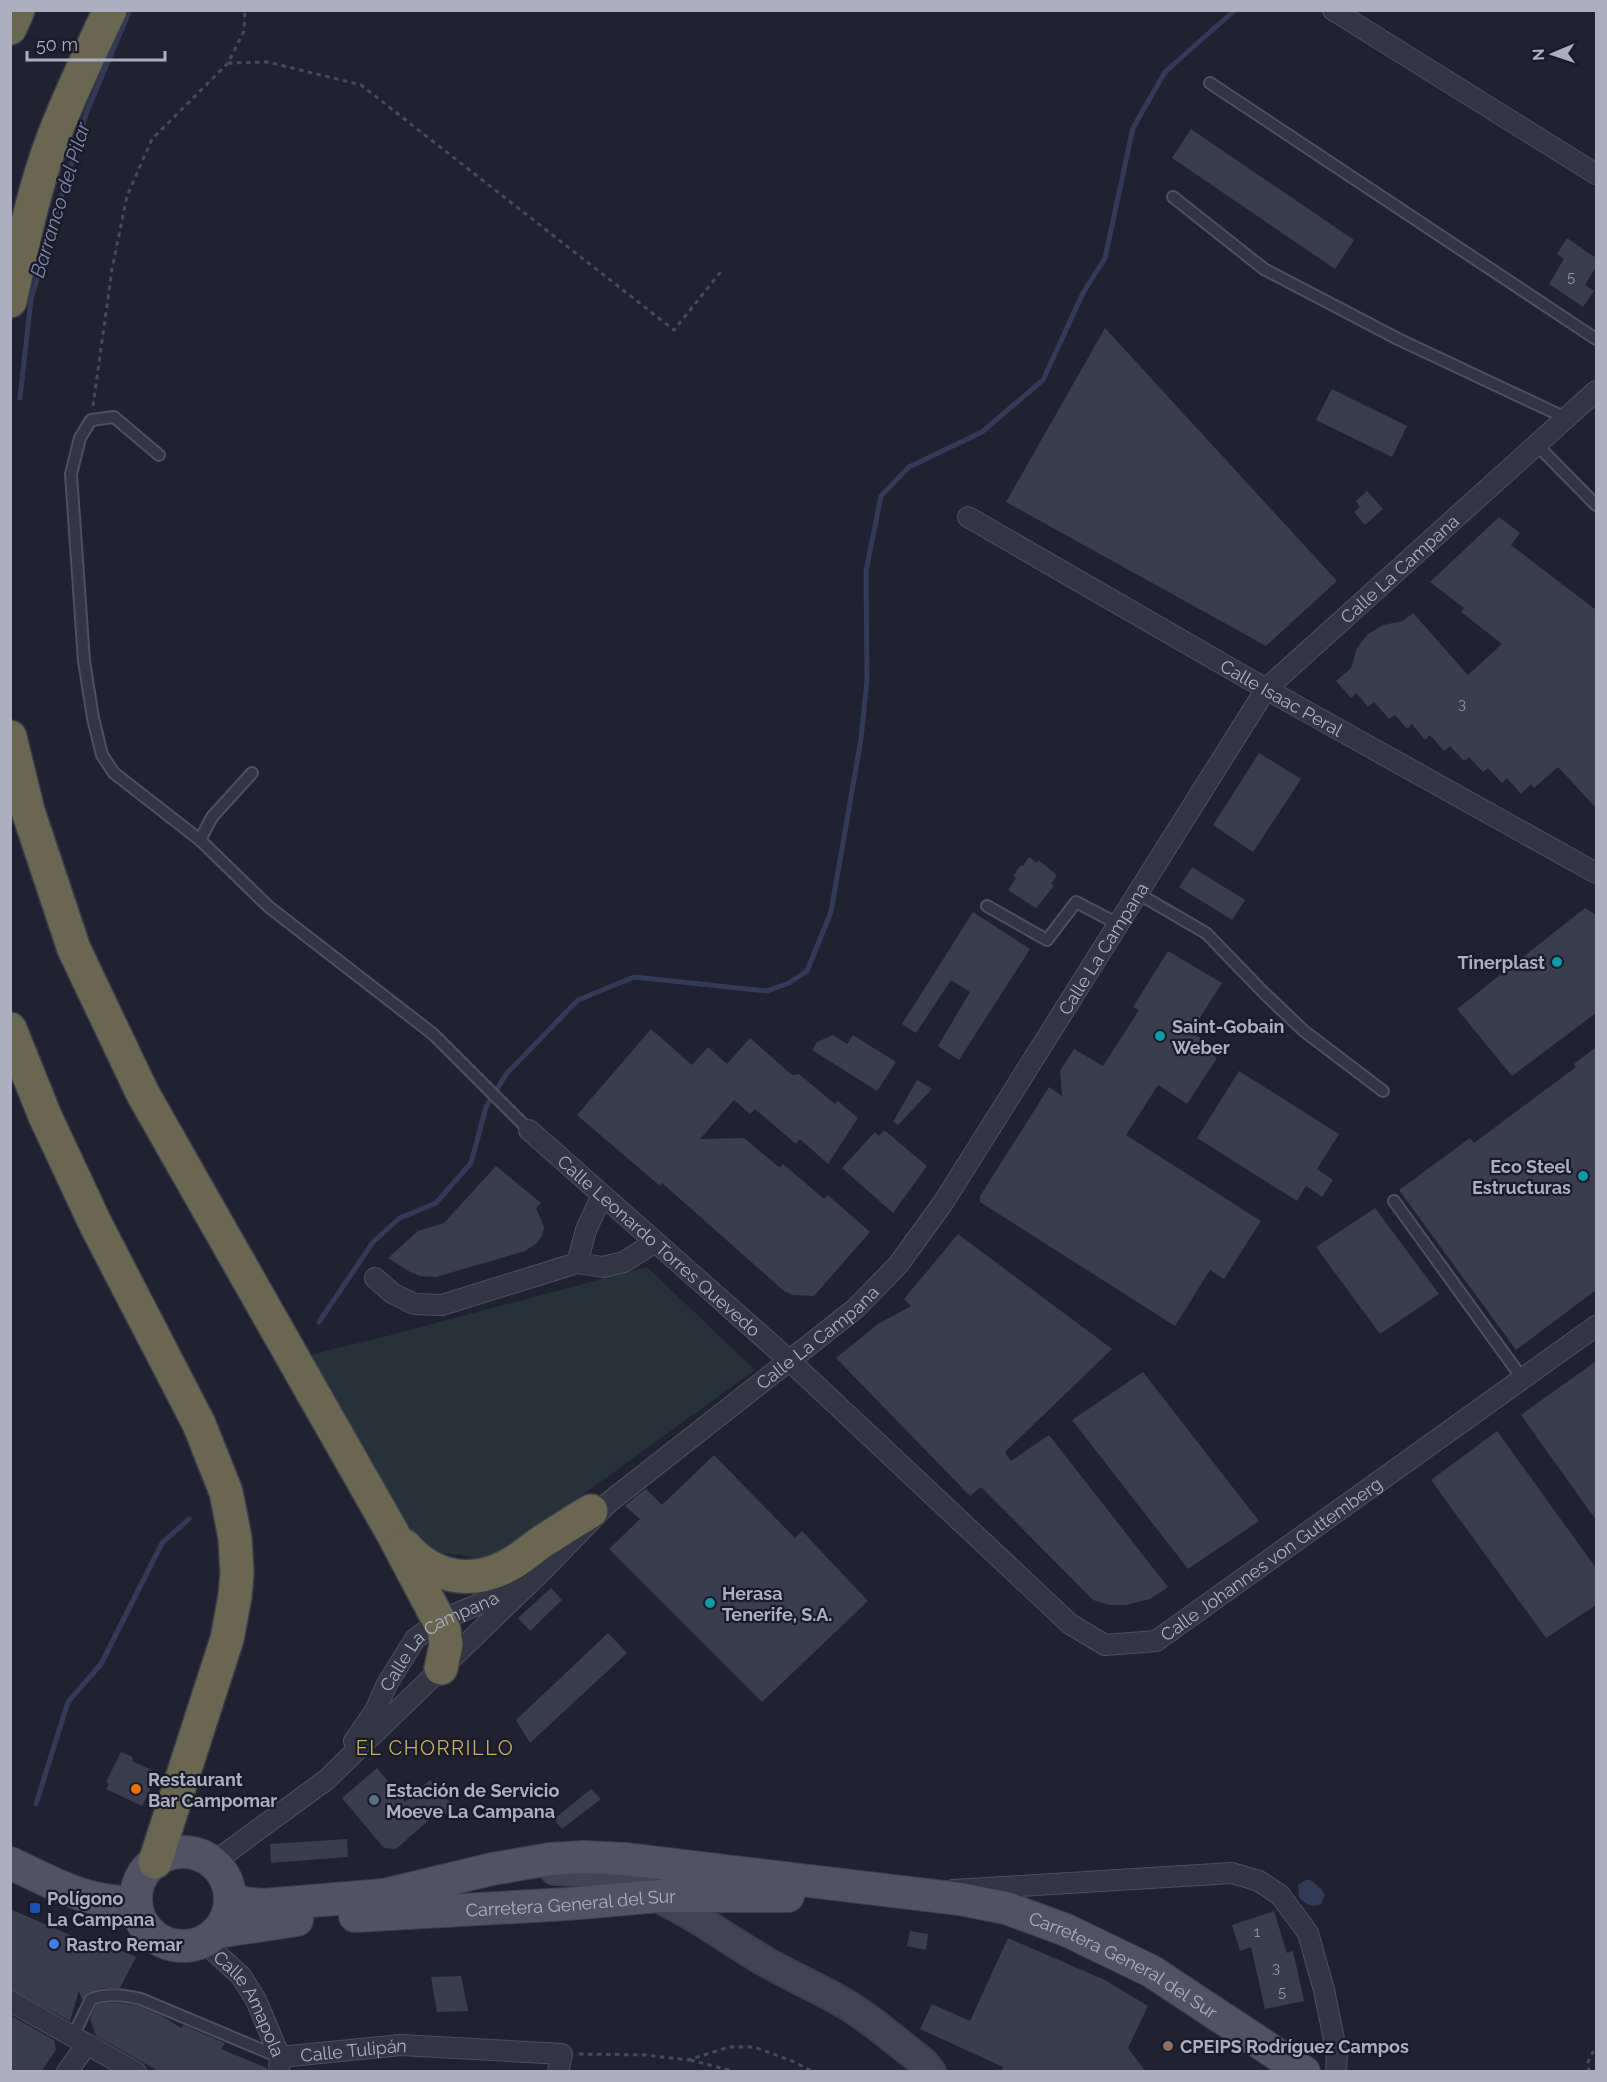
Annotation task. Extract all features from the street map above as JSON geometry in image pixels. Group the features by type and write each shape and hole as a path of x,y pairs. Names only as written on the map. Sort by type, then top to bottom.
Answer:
{"highway":[{"path":"10,28 18,10"},
{"path":"10,301 33,204 52,143 75,84 110,10"},
{"path":"10,737 28,812 74,949 138,1084 392,1532 444,1630 446,1645 441,1668"},
{"path":"10,1029 45,1116 90,1212 198,1424 226,1492 235,1538 237,1573 227,1639 155,1862"},
{"path":"392,1532 417,1560 442,1574 465,1577 489,1574 507,1566 600,1507"}],"main road":[{"path":"185,1852 201,1855 214,1862 227,1880 231,1899 228,1917 211,1937 188,1946 172,1945 156,1938 144,1926 135,1902 142,1876 155,1862 169,1854 185,1852"},
{"name":"Carretera General del Sur","path":"231,1899 263,1905 384,1894 550,1858 584,1857 625,1859 960,1899 1006,1908 1066,1930 1151,1971 1304,2072"},
{"path":"10,1863 89,1898 121,1903 135,1902"},
{"path":"492,1869 580,1870 614,1878 659,1896 768,1963"},
{"name":"Carretera General del Sur","path":"211,1937 292,1920 568,1904 659,1896 926,1896"},
{"path":"719,1932 715,1911 723,1896"},
{"path":"568,1904 646,1913 670,1920 768,1963 848,2005 924,2063 931,2072"}],"street":[{"path":"1333,10 1596,174"},
{"name":"Calle La Campana","path":"326,1780 375,1711 402,1657 415,1639 439,1621 491,1599 600,1507 855,1308 898,1265 943,1203 1266,689 1596,391"},
{"name":"Calle Isaac Peral","path":"968,517 1266,689 1596,873"},
{"name":"Calle Leonardo Torres Quevedo","path":"529,1130 790,1361"},
{"path":"577,1263 586,1230 602,1195"},
{"path":"375,1278 392,1293 414,1304 442,1305 577,1263 603,1267 624,1262 655,1242"},
{"name":"Calle Johannes von Guttemberg","path":"790,1361 1070,1624 1105,1645 1156,1641 1596,1326"},
{"name":"Calle La Campana","path":"214,1862 326,1780 543,1570 600,1507"},
{"path":"926,1896 961,1888 1232,1873 1260,1881 1280,1895 1308,1933 1324,1990 1337,2054 1336,2072"},
{"name":"Calle Amapola","path":"211,1937 256,2000 279,2064"},
{"path":"10,2001 136,2072"},
{"path":"67,2072 80,2040"},
{"name":"Calle Tulipán","path":"279,2064 401,2045 560,2063"}],"lane":[{"path":"1210,83 1596,339"},
{"path":"1173,197 1264,269 1398,339 1566,418"},
{"path":"159,455 114,417 91,420 80,438 71,474 84,661 93,718 102,755 114,773 200,840 269,908 433,1034 529,1130"},
{"path":"1537,445 1596,505"},
{"path":"200,840 212,818 252,773"},
{"path":"1137,893 1206,933 1264,994 1304,1031 1383,1091"},
{"path":"987,906 1047,940 1076,902 1118,924"},
{"path":"1394,1202 1522,1378"},
{"name":"Calle Tulipán","path":"80,2040 91,1999 99,1996 122,1995 141,1999 279,2064"}],"path":[{"path":"91,420 112,269 127,196 152,139 228,63 244,31 245,10"},
{"path":"228,63 268,62 361,85 674,330 723,269"},
{"path":"1589,2072 1588,2062 1596,2046"},
{"path":"688,2060 729,2047 754,2047 814,2072"},
{"path":"560,2063 646,2055 688,2060 737,2072"}],"shaded area":[{"path":"647,1267 755,1370 492,1560 431,1551 406,1530 309,1355"}],"water":[{"path":"1311,1880 1325,1895 1321,1904 1309,1905 1299,1897 1298,1885"}],"building":[{"path":"1191,129 1354,240 1335,269 1172,158"},
{"path":"1567,238 1596,258 1596,267 1585,285 1594,291 1583,307 1549,284 1564,259 1557,254"},
{"path":"1105,328 1337,581 1266,646 1006,502"},
{"path":"1332,389 1407,426 1392,457 1316,420"},
{"path":"1367,491 1383,509 1365,525 1354,512 1360,507 1356,501"},
{"path":"1499,517 1520,533 1511,545 1596,610 1596,808 1558,767 1534,788 1531,784 1521,794 1507,778 1502,783 1488,768 1483,772 1469,757 1464,761 1450,746 1444,751 1430,735 1425,740 1412,724 1407,729 1395,715 1389,719 1374,702 1368,707 1356,693 1351,698 1336,681 1351,668 1357,648 1368,634 1383,625 1403,621 1413,613 1468,675 1502,644 1461,612 1464,608 1430,582"},
{"path":"1259,753 1301,779 1253,852 1213,825"},
{"path":"1029,857 1037,863 1038,860 1057,875 1051,884 1054,886 1036,908 1008,890 1016,878 1013,876"},
{"path":"1192,867 1245,900 1232,920 1179,887"},
{"name":"Tinerplast","path":"1585,908 1596,915 1596,1013 1512,1076 1457,1009"},
{"path":"973,912 1030,949 959,1060 938,1046 970,992 951,980 916,1033 902,1024"},
{"path":"1168,951 1222,983 1191,1032 1204,1040 1200,1047 1217,1058 1187,1104 1158,1085 1126,1135 1261,1221 1224,1279 1210,1270 1175,1326 980,1202 980,1196 1049,1087 1062,1096 1060,1071 1074,1049 1103,1066 1139,1010 1133,1007"},
{"path":"651,1029 692,1065 708,1047 727,1064 750,1038 792,1075 799,1074 835,1104 838,1101 858,1118 828,1164 800,1139 796,1144 755,1109 750,1114 734,1100 700,1139 744,1138 780,1168 783,1164 824,1199 828,1195 870,1232 814,1296 793,1295 784,1291 662,1183 660,1186 577,1115"},
{"path":"833,1035 847,1044 853,1035 896,1062 877,1091 812,1050 817,1042"},
{"path":"1596,1047 1596,1290 1516,1350 1399,1190 1470,1138 1474,1143 1576,1067 1574,1064"},
{"path":"1239,1071 1339,1134 1317,1169 1333,1180 1322,1197 1306,1186 1297,1201 1197,1138"},
{"path":"917,1080 932,1089 898,1125 893,1122"},
{"path":"884,1130 927,1166 893,1213 842,1168 875,1132 879,1136"},
{"path":"496,1166 541,1203 536,1208 544,1227 537,1243 525,1251 436,1277 420,1276 388,1258 418,1231 444,1223"},
{"path":"1375,1208 1439,1294 1380,1334 1316,1247"},
{"path":"958,1234 1112,1349 1005,1452 1011,1461 1049,1435 1168,1587 1150,1599 1126,1605 1109,1605 1093,1600 981,1487 970,1496 836,1358 878,1324 911,1306 904,1299"},
{"path":"1596,1361 1596,1520 1521,1415"},
{"path":"1143,1372 1259,1521 1188,1569 1072,1420"},
{"path":"1497,1431 1596,1568 1596,1605 1546,1638 1431,1480"},
{"path":"714,1455 795,1538 802,1531 868,1601 762,1702 609,1549 640,1519 625,1506 636,1496 646,1489 662,1505"},
{"path":"551,1588 562,1600 530,1631 518,1618"},
{"path":"608,1633 627,1653 530,1743 516,1720"},
{"path":"121,1752 133,1757 132,1761 158,1773 142,1806 106,1789 109,1784 106,1782"},
{"path":"377,1768 405,1802 430,1780 454,1807 442,1817 438,1812 396,1849 384,1848 342,1798"},
{"path":"591,1789 601,1799 562,1829 554,1819"},
{"path":"347,1839 348,1857 271,1863 270,1844"},
{"path":"10,1909 100,1948 103,1942 136,1957 120,1988 103,1988 89,1992 82,2000 79,1991 70,2021 10,1989"},
{"path":"1274,1911 1287,1953 1293,1951 1304,2001 1265,2009 1251,1947 1240,1951 1232,1925"},
{"path":"910,1931 928,1934 926,1950 907,1946"},
{"path":"1008,1938 1105,1980 1148,2006 1128,2048 1146,2072 1001,2072 1003,2067 920,2029 932,2004 970,2021"},
{"path":"461,1976 468,2011 437,2012 431,1977"},
{"path":"105,2003 139,2006 162,2016 181,2028 183,2025 225,2043 221,2049 267,2068 267,2072 160,2072 96,2036 90,2019 96,2005"},
{"path":"10,2015 54,2040 56,2050 41,2072 10,2072"}],"waterway":[{"name":"Barranco del Pilar","path":"20,398 31,299 87,111 130,10"},
{"path":"319,1322 373,1242 400,1218 436,1203 471,1163 486,1107 507,1073 578,1000 634,977 767,991 789,983 807,971 831,912 861,739 867,680 866,571 881,496 909,467 982,432 1043,380 1083,293 1105,258 1133,128 1165,72 1235,10"},
{"path":"36,1804 68,1702 101,1664 162,1543 189,1519"}],"place":[{"name":"Tinerplast","path":"1557,962"},
{"name":"Saint-Gobain Weber","path":"1160,1036"},
{"name":"Eco Steel Estructuras","path":"1583,1176"},
{"name":"Herasa Tenerife, S.A.","path":"710,1603"},
{"name":"Restaurant Bar Campomar","path":"136,1789"},
{"name":"Estación de Servicio Moeve La Campana","path":"374,1800"},
{"name":"Polígono La Campana","path":"35,1908"},
{"name":"Rastro Remar","path":"54,1944"},
{"name":"CPEIPS Rodríguez Campos","path":"1168,2046"}],"district":[{"name":"EL CHORRILLO","path":"435,1748"}]}
